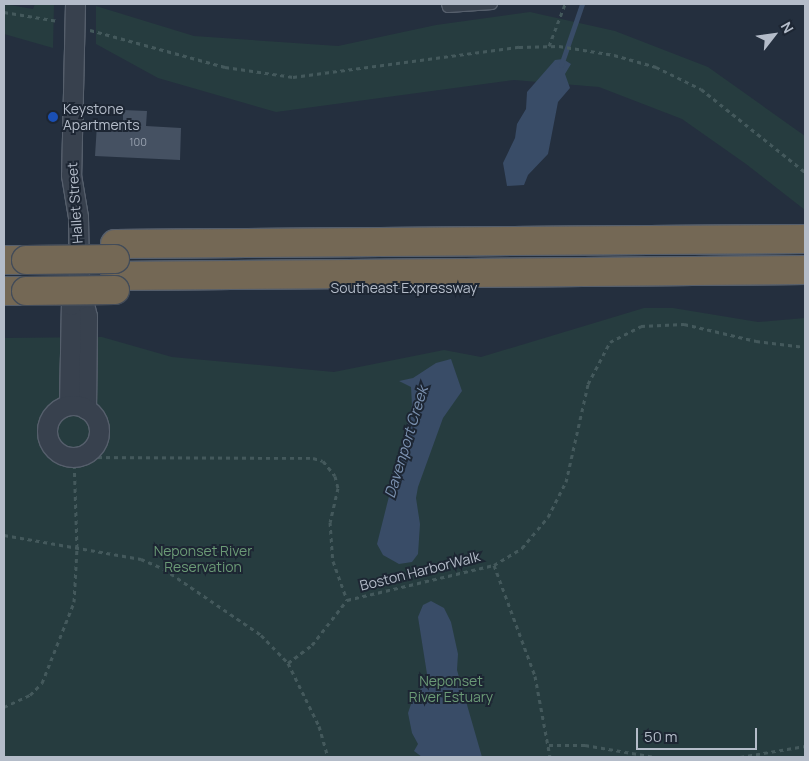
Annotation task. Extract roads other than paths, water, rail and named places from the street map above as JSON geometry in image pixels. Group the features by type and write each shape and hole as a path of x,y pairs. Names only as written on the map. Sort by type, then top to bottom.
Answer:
{"highway":[{"name":"Southeast Expressway","path":"15,268 115,267 805,239"},
{"path":"115,267 805,254"},
{"name":"Southeast Expressway","path":"15,268 115,267 805,285"},
{"path":"115,267 805,270"}],"street":[{"name":"Hallet Street","path":"75,4 71,175 78,217 79,282 87,316 77,407"},
{"name":"Hallet Street","path":"77,407 97,421 98,438 89,452 74,457 55,450 47,432 50,418 77,407"}],"lane":[{"path":"447,4 448,7 492,4"}],"water":[{"path":"563,59 571,64 565,74 570,88 558,102 548,154 528,175 524,185 507,186 503,163 515,138 517,124 526,109 527,92 555,60"},
{"path":"451,359 462,391 443,418 418,487 416,498 420,524 418,554 412,562 399,564 383,555 377,544 412,405 411,387 399,381 413,378 436,363"},
{"path":"431,601 444,608 451,622 458,654 457,670 482,757 422,757 414,751 418,744 412,733 408,713 414,695 422,688 427,674 418,617 423,605"}],"waterway":[{"name":"Davenport Creek","path":"561,65 582,4"}],"place":[{"name":"Keystone Apartments","path":"53,117"}],"park label":[{"name":"Neponset River Reservation","path":"203,560"},
{"name":"Neponset River Estuary","path":"451,690"}]}
